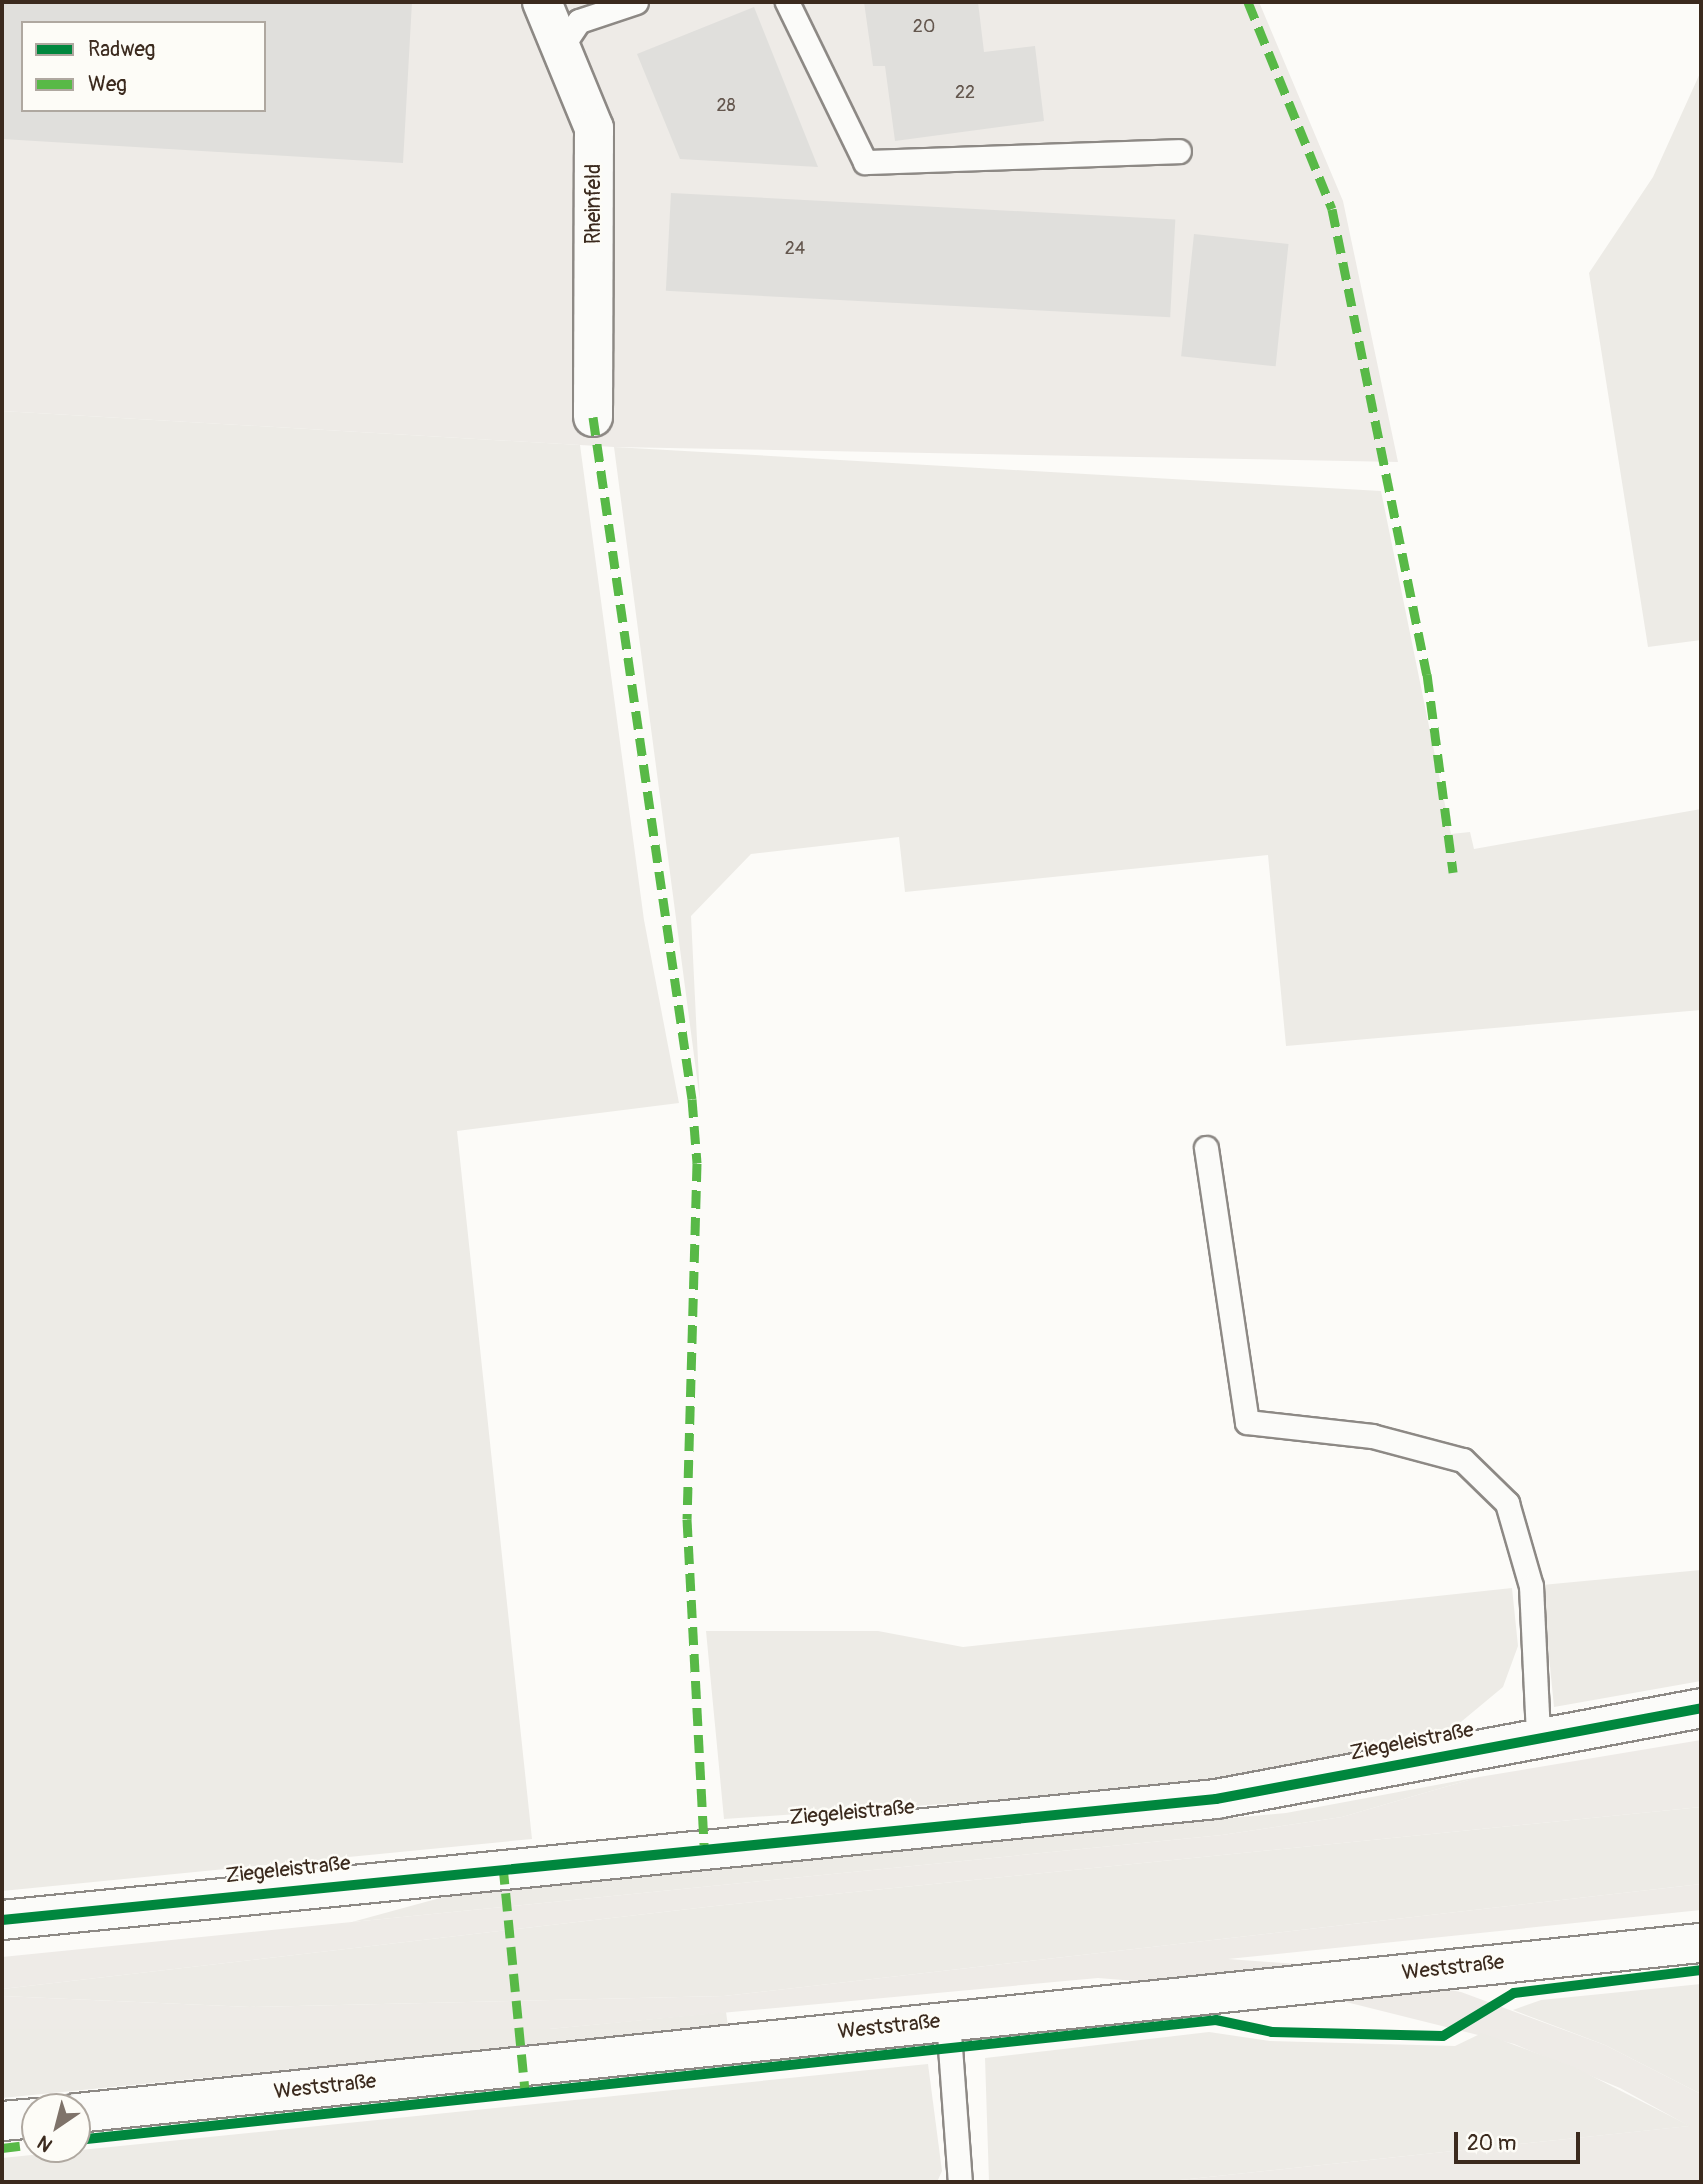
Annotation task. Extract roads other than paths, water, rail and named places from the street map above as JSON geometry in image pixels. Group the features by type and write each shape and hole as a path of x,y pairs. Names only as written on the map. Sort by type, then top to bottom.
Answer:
{"street":[{"name":"Rheinfeld","path":"542,2 594,128 593,417"},
{"name":"Ziegeleistraße","path":"2,1920 1216,1799 1701,1708"},
{"name":"Weststraße","path":"91,2112 1701,1943"},
{"path":"2,2121 21,2119"}],"lane":[{"path":"562,46 579,21 636,2"},
{"path":"787,2 865,162 1180,151"},
{"path":"1206,1148 1247,1422 1372,1437 1463,1460 1507,1503 1531,1586 1538,1737"},
{"path":"948,2020 960,2182"}]}
